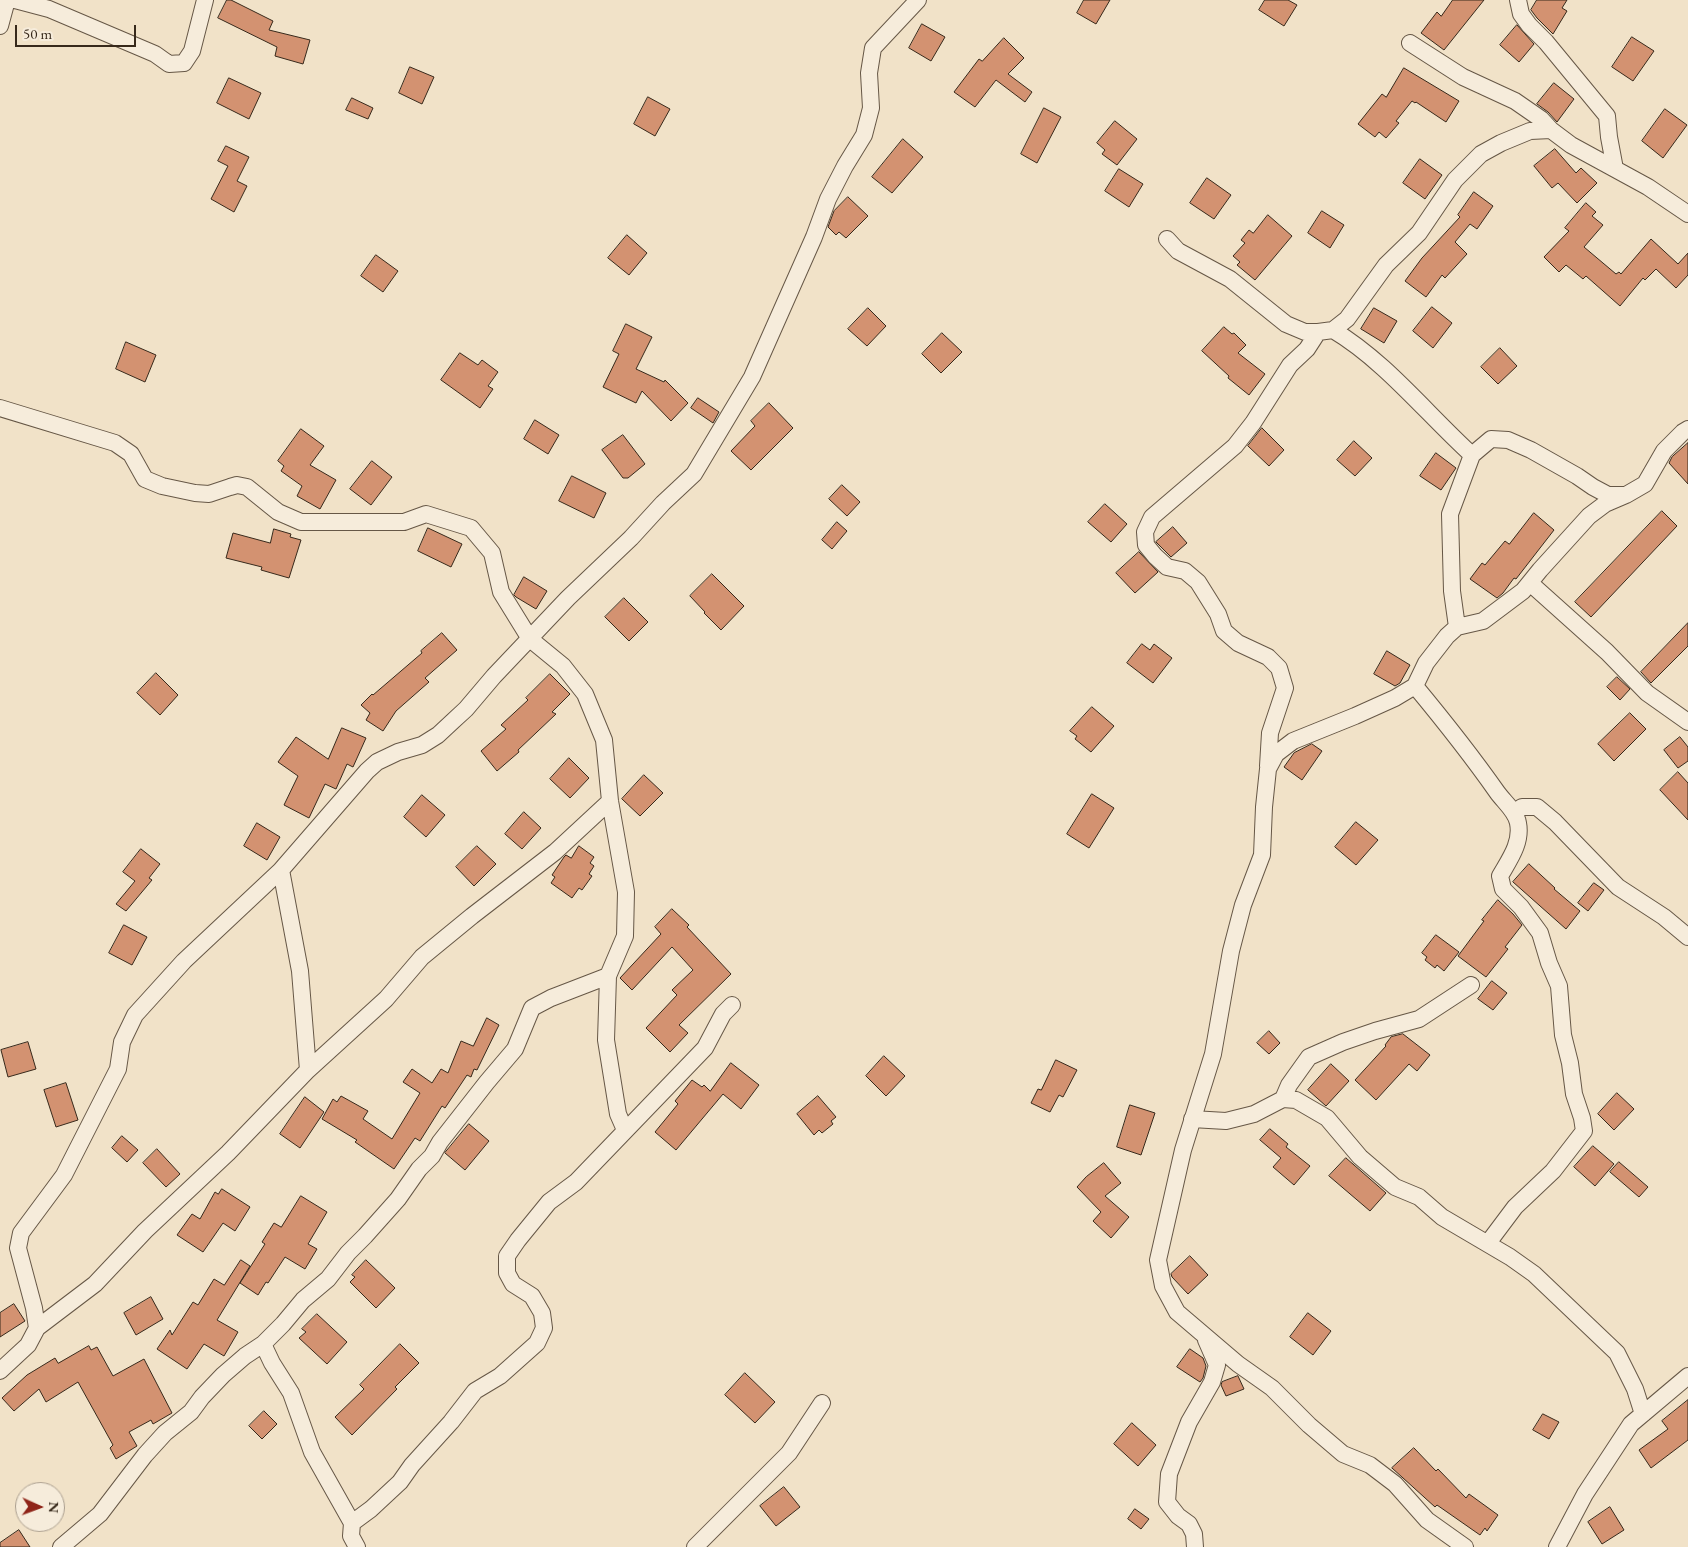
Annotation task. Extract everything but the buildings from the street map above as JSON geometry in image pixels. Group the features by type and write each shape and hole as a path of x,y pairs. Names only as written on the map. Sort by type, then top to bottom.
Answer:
{"street":[{"path":"0,26 7,0"},
{"path":"15,0 49,10 156,54 169,64 184,63 192,51 205,0"},
{"path":"1518,0 1522,14 1529,25 1546,42 1607,116 1608,137 1615,169"},
{"path":"37,1328 34,1308 18,1248 21,1233 69,1166 118,1069 122,1042 135,1015 184,961 281,870 367,771 377,762 398,752 422,745 438,735 466,709 494,676 568,598 694,474 752,377 814,237 828,199 864,134 871,108 869,73 873,48 912,3"},
{"path":"1410,43 1463,77 1515,101 1541,119 1551,130 1571,145 1648,187 1688,214"},
{"path":"1465,1547 1427,1520 1394,1484 1370,1465 1343,1454 1309,1425 1272,1388 1238,1364 1204,1336 1177,1312 1163,1286 1158,1260 1192,1119 1213,1054 1231,951 1243,905 1262,855 1270,733 1285,688 1279,668 1268,658 1238,643 1224,631 1218,614 1198,582 1185,571 1167,567 1154,556 1146,545 1145,532 1152,517 1235,446 1258,416 1290,366 1325,331 1347,319 1386,264 1419,233 1455,180 1481,154 1501,143 1530,132 1551,130"},
{"path":"1168,239 1178,251 1230,279 1286,324 1305,332 1325,331 1351,341 1472,455"},
{"path":"0,408 115,443 131,454 146,479 162,486 209,494 230,487 247,487 278,512 301,522 404,522 426,514 471,528 492,553 501,592 530,639 563,666 584,694 604,740 610,801 626,892 625,936 608,976 606,1040 618,1114 625,1130"},
{"path":"1268,769 1276,754 1293,741 1395,698 1415,686 1426,663 1447,636 1457,627 1484,621 1524,591 1589,516 1605,504 1645,484 1664,451 1688,429"},
{"path":"1457,627 1452,591 1450,514 1472,455 1491,439 1508,440 1530,450 1577,476 1592,487 1608,494 1626,495"},
{"path":"1530,583 1607,652 1647,693 1688,722"},
{"path":"1415,686 1465,747 1514,813 1518,824 1518,838 1515,850 1500,876 1503,889 1521,907 1540,933 1549,963 1559,986 1563,1035 1570,1063 1574,1094 1584,1131 1553,1171 1514,1207 1488,1244"},
{"path":"0,1371 28,1346 37,1328 95,1284 145,1231 228,1153 308,1070 386,999 422,957 555,852 610,801"},
{"path":"1514,813 1522,807 1537,807 1555,822 1618,887 1664,917 1688,937"},
{"path":"281,870 300,971 308,1070"},
{"path":"61,1547 100,1514 145,1455 165,1433 191,1412 223,1375 245,1356 263,1344 303,1300 328,1279 348,1253 398,1199 419,1169 432,1156 440,1142 516,1049 532,1008 551,998 608,976"},
{"path":"1283,1099 1289,1085 1309,1057 1359,1036 1419,1019 1471,985"},
{"path":"352,1523 371,1509 400,1482 412,1465 452,1422 475,1391 500,1376 537,1343 544,1328 542,1313 532,1296 514,1284 507,1273 507,1256 549,1202 576,1182 705,1048 723,1014 732,1006"},
{"path":"1192,1119 1226,1121 1254,1114 1283,1099 1296,1100 1327,1118 1360,1157 1394,1187 1419,1197 1442,1217 1534,1274 1617,1353 1635,1389 1643,1414"},
{"path":"1194,1547 1194,1534 1189,1524 1178,1516 1167,1502 1169,1474 1189,1422 1212,1382 1217,1365 1204,1336"},
{"path":"263,1344 272,1363 291,1393 312,1452 352,1523 350,1536 357,1547"},
{"path":"1557,1547 1585,1494 1631,1424 1688,1376"},
{"path":"695,1547 789,1453 822,1402"}]}
